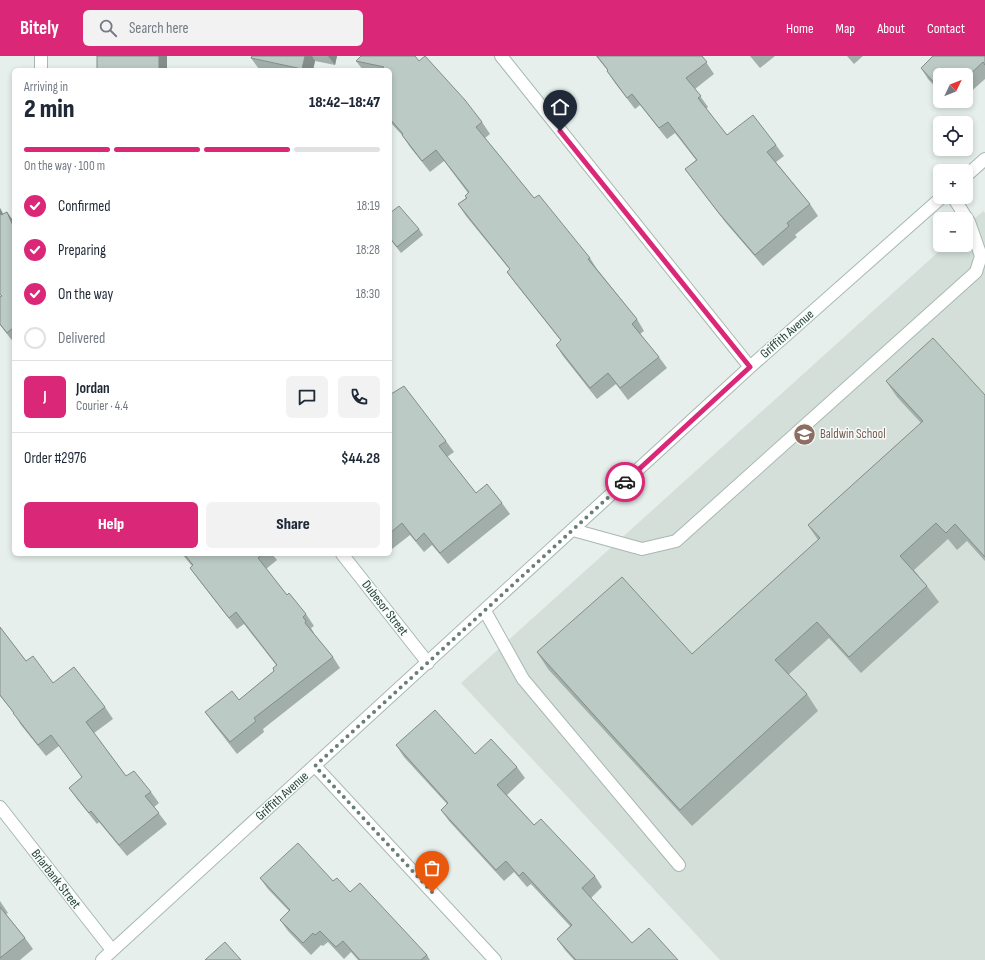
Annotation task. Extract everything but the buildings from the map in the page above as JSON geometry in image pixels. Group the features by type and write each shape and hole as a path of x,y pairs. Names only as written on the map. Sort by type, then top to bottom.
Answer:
{"street":[{"path":"41,56 41,68"},
{"path":"500,56 750,367"},
{"path":"973,170 985,159"},
{"name":"Griffith Avenue","path":"102,960 750,367 934,204"},
{"path":"573,530 642,549 676,541 976,272 981,256 968,222 957,204"},
{"name":"Dubesor Street","path":"344,556 428,663"},
{"path":"485,611 523,679 679,865"},
{"path":"315,766 495,960"},
{"name":"Briarbank Street","path":"0,807 112,950"}],"shaded area":[{"path":"983,211 985,213 985,960 720,960 461,683 938,252 973,252 973,220"}],"way so far":[{"path":"432,892 315,766 625,482"}],"place":[{"name":"Baldwin School","path":"805,434"}],"route":[{"path":"560,131 750,367 625,482"}]}
